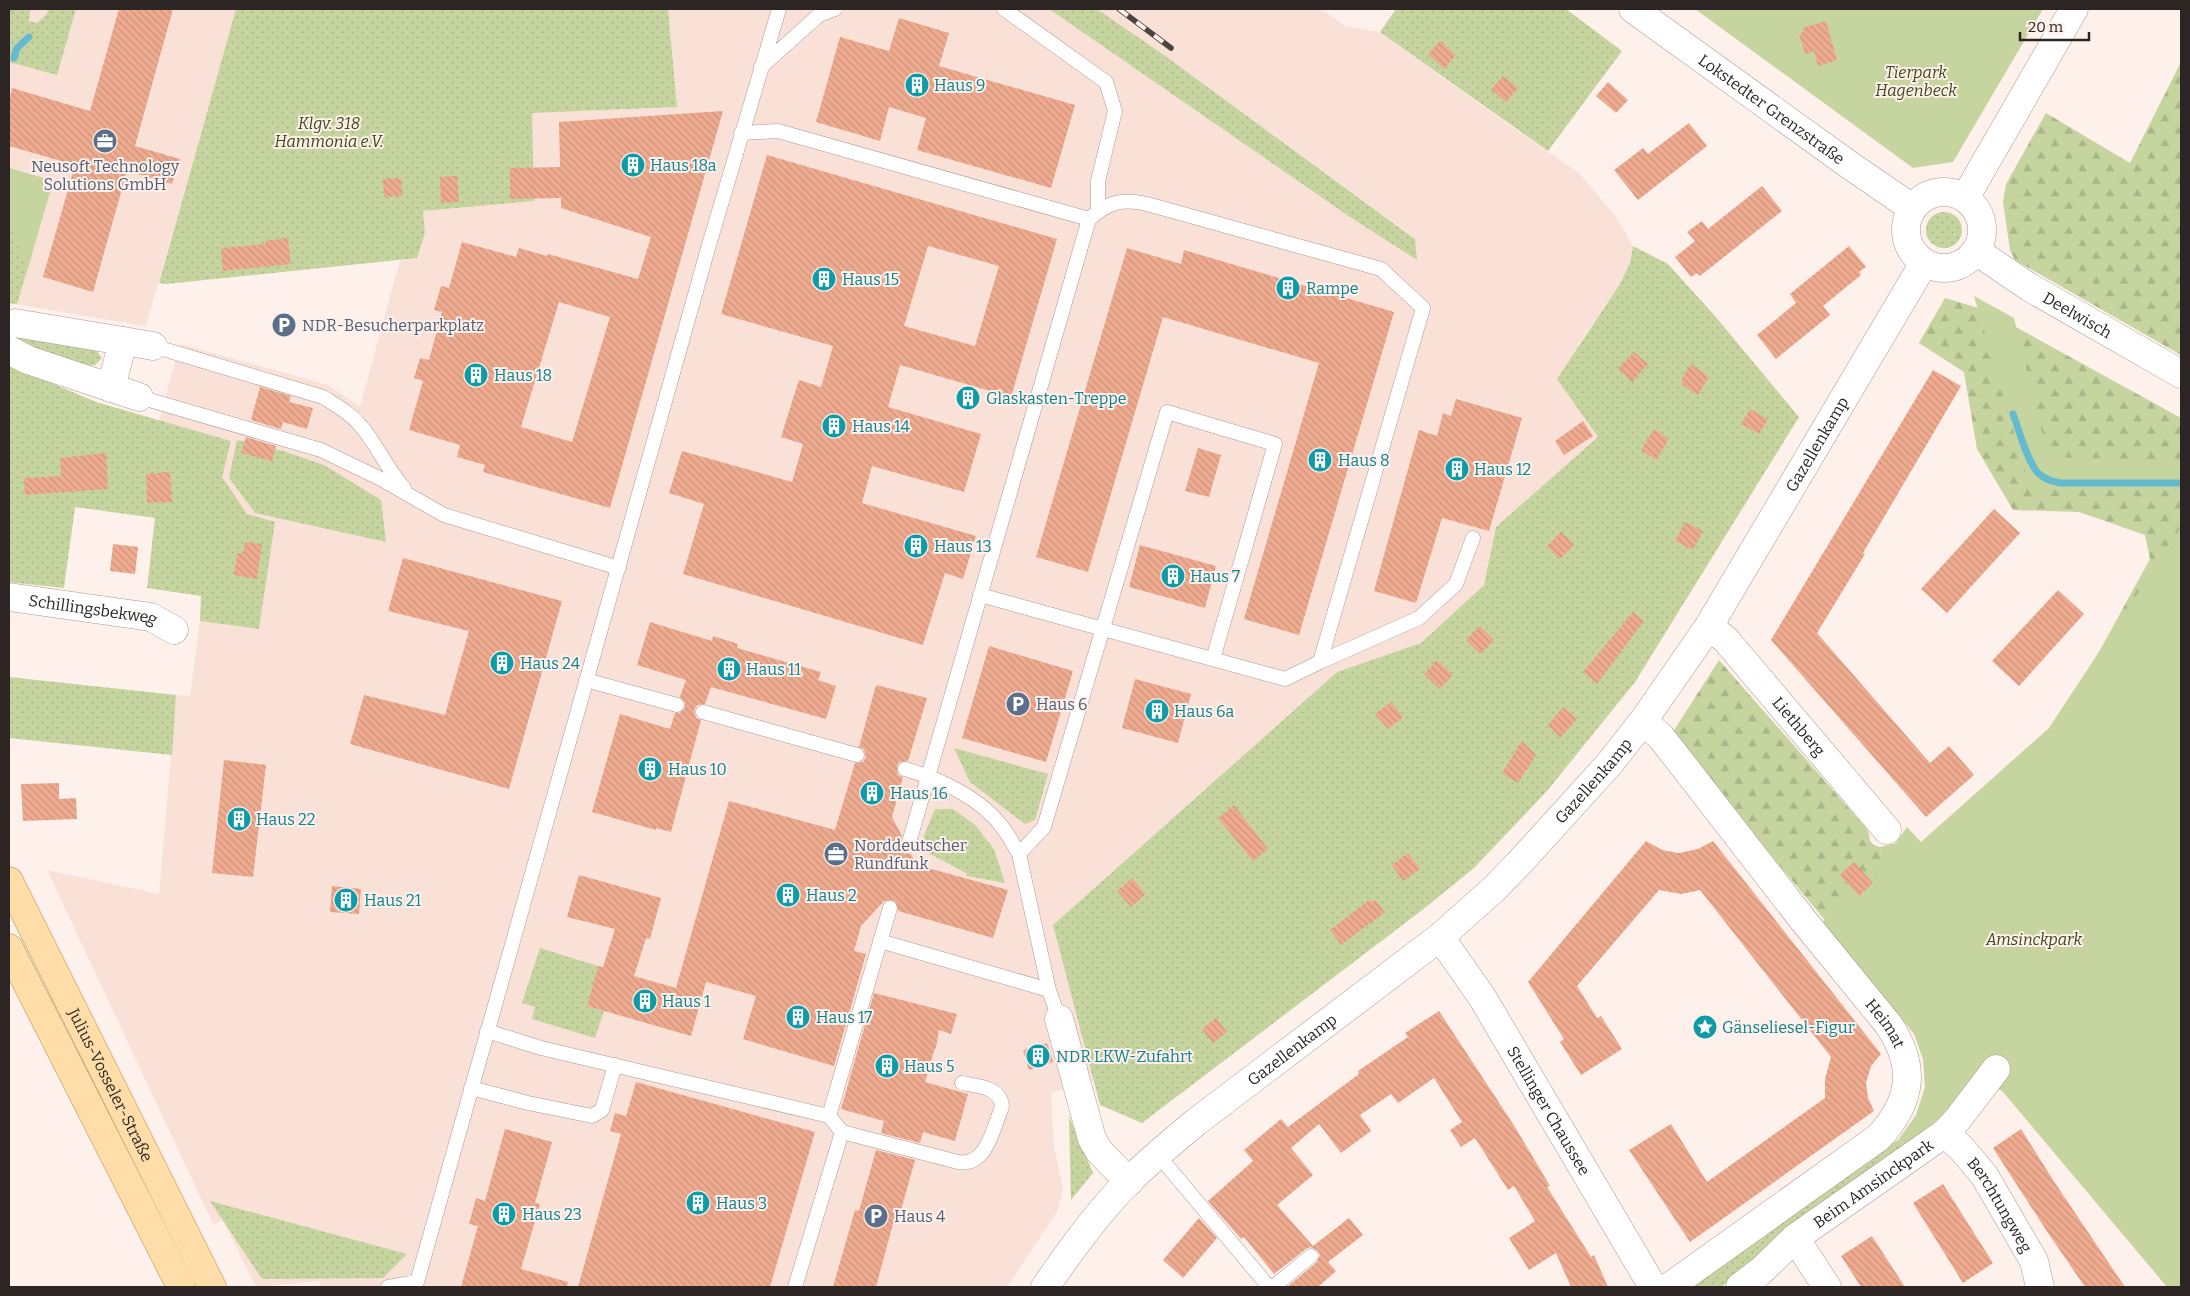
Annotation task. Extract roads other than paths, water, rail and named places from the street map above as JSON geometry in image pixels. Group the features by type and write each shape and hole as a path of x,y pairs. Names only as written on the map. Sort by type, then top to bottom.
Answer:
{"main road":[{"name":"Julius-Vosseler-Straße","path":"9,881 212,1287"},
{"name":"Julius-Vosseler-Straße","path":"9,948 181,1287"}],"street":[{"name":"Lokstedter Grenzstraße","path":"1633,9 1912,208"},
{"path":"1965,198 2074,9"},
{"path":"1936,192 1946,192 1965,198 1976,208 1981,222 1982,236 1976,251 1966,261 1952,267 1938,268 1924,263 1912,252 1906,238 1906,222 1912,208 1919,201 1936,192"},
{"name":"Deelwisch","path":"1976,251 2029,287 2181,374"},
{"name":"Gazellenkamp","path":"1045,1287 1086,1231 1129,1182 1158,1155 1196,1122 1440,937 1495,888 1610,763 1643,722 1709,626 1924,263"},
{"path":"9,324 16,323 153,346"},
{"path":"111,388 124,341"},
{"path":"9,350 28,360 139,397"},
{"name":"Schillingsbekweg","path":"9,597 151,617 174,630"},
{"name":"Liethberg","path":"1709,626 1726,640 1887,830"},
{"name":"Heimat","path":"1643,722 1661,737 1803,920 1888,1024 1898,1039 1905,1056 1908,1071 1902,1106 1893,1121 1879,1136 1669,1287"},
{"name":"Stellinger Chaussee","path":"1440,937 1482,997 1653,1287"},
{"path":"1059,1019 1092,1139 1099,1151 1129,1182"},
{"name":"Beim Amsinckpark","path":"1740,1287 1761,1271 1795,1238 1945,1133 1996,1069"},
{"name":"Berchtungweg","path":"1945,1133 1962,1149 1984,1175 2034,1262 2040,1287"},
{"path":"1795,1238 1827,1287"}],"lane":[{"path":"388,1287 419,1284 471,1088 586,680 779,9"},
{"path":"761,67 819,15 835,9"},
{"path":"908,846 980,595 1094,215 1098,181 1115,111 1106,82 1004,9"},
{"path":"742,133 778,132 1094,215 1113,203 1132,200 1381,269 1423,308 1320,662"},
{"path":"153,346 323,397 346,412 361,426 389,471 411,496"},
{"path":"139,397 321,450 444,515 619,568"},
{"path":"1019,854 1044,827 1167,412 1275,444 1213,659"},
{"path":"980,595 1285,679 1419,618 1456,584 1472,538"},
{"path":"586,680 677,705"},
{"path":"703,712 857,756"},
{"path":"905,769 928,776 980,804 1002,826 1019,854 1050,990 1059,1019"},
{"path":"829,1116 890,908"},
{"path":"880,941 1050,990"},
{"path":"487,1031 541,1048 829,1116 842,1132 958,1162 971,1162 983,1153 1002,1107 1002,1102 994,1091 962,1083"},
{"path":"471,1088 536,1105 592,1116 602,1110 615,1065"},
{"path":"795,1287 842,1132"},
{"path":"1158,1155 1269,1287"},
{"path":"1273,1287 1311,1256"}],"waterway":[{"path":"14,58 17,48 29,37"},
{"path":"2013,414 2030,461 2038,473 2048,480 2060,483 2181,483"}],"railway":[{"path":"1119,9 1171,48"}],"place":[{"name":"Haus 9","path":"917,85"},
{"name":"Neusoft Technology Solutions GmbH","path":"105,141"},
{"name":"Haus 18a","path":"633,165"},
{"name":"Haus 15","path":"824,279"},
{"name":"Rampe","path":"1288,288"},
{"name":"NDR-Besucherparkplatz","path":"284,325"},
{"name":"Haus 18","path":"476,375"},
{"name":"Glaskasten-Treppe","path":"968,398"},
{"name":"Haus 14","path":"834,426"},
{"name":"Haus 8","path":"1320,460"},
{"name":"Haus 12","path":"1457,469"},
{"name":"Haus 13","path":"916,546"},
{"name":"Haus 7","path":"1173,576"},
{"name":"Haus 24","path":"502,663"},
{"name":"Haus 11","path":"729,669"},
{"name":"Haus 6","path":"1018,704"},
{"name":"Haus 6a","path":"1157,711"},
{"name":"Haus 10","path":"650,769"},
{"name":"Haus 16","path":"872,793"},
{"name":"Haus 22","path":"239,819"},
{"name":"Norddeutscher Rundfunk","path":"836,854"},
{"name":"Haus 2","path":"788,895"},
{"name":"Haus 21","path":"346,900"},
{"name":"Haus 1","path":"645,1001"},
{"name":"Haus 17","path":"798,1017"},
{"name":"Gänseliesel-Figur","path":"1705,1027"},
{"name":"NDR LKW-Zufahrt","path":"1038,1056"},
{"name":"Haus 5","path":"887,1066"},
{"name":"Haus 3","path":"698,1203"},
{"name":"Haus 23","path":"504,1214"},
{"name":"Haus 4","path":"876,1216"}],"park label":[{"name":"Tierpark Hagenbeck","path":"1916,81"},
{"name":"Klgv. 318 Hammonia e.V.","path":"329,132"},
{"name":"Amsinckpark","path":"2034,939"}]}
